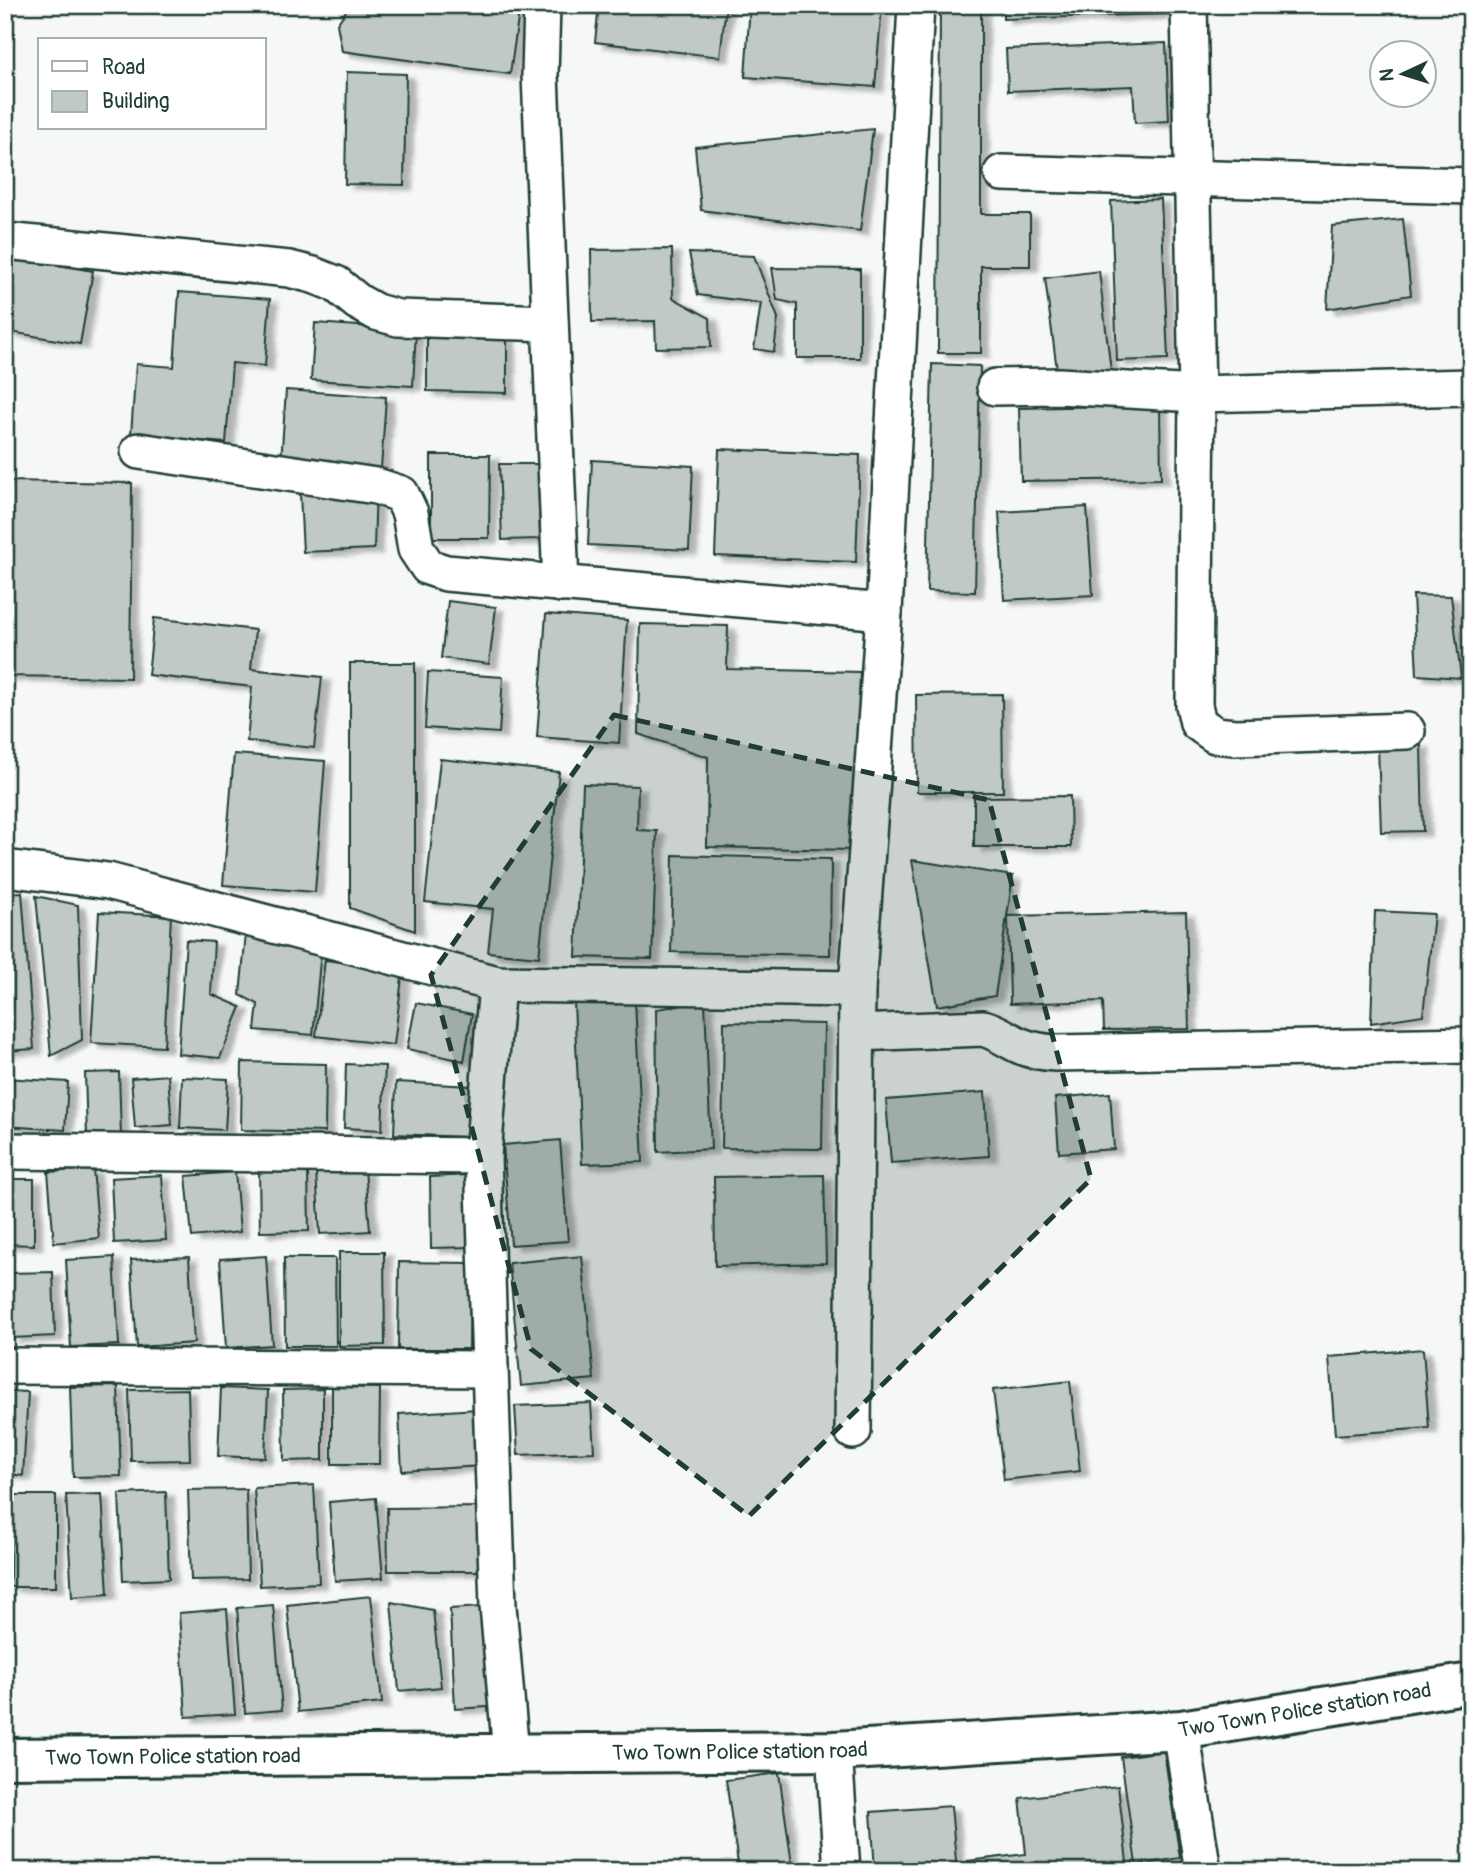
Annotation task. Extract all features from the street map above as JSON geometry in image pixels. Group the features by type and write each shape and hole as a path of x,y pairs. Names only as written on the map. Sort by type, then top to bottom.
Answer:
{"street":[{"path":"542,5 540,75 561,584"},
{"path":"853,1431 857,989 884,612 916,5"},
{"path":"1189,5 1197,394 1194,705 1198,723 1215,735 1235,737 1406,731"},
{"path":"1002,173 1471,186"},
{"path":"5,241 289,269 336,284 358,302 376,312 398,318 550,323"},
{"path":"995,387 1059,386 1197,394 1471,387"},
{"path":"139,451 376,486 401,494 410,513 416,549 428,567 446,573 884,612"},
{"path":"5,868 108,881 497,984 857,989"},
{"path":"497,984 484,1156 498,1606 511,1754"},
{"path":"857,1032 983,1028 999,1032 1020,1046 1056,1053 1471,1045"},
{"path":"5,1151 484,1156"},
{"path":"5,1366 490,1369"},
{"name":"Two Town Police station road","path":"5,1758 834,1751 1181,1730 1471,1683"},
{"path":"1181,1730 1203,1871"},
{"path":"834,1751 842,1871"}],"highlighted area":[{"path":"614,715 989,800 1091,1179 749,1516 531,1349 431,975"}],"building":[{"path":"350,5 520,5 510,74 342,51 337,24"},
{"path":"599,5 726,5 720,57 595,42"},
{"path":"750,5 882,5 875,87 745,77"},
{"path":"940,5 981,5 981,214 1030,214 1030,266 981,266 981,353 938,353"},
{"path":"1003,5 1167,5 1167,14 1003,19"},
{"path":"1166,43 1169,121 1135,123 1133,86 1008,91 1006,49"},
{"path":"347,72 406,74 404,185 345,184"},
{"path":"873,129 860,231 701,210 695,147"},
{"path":"1161,199 1168,359 1117,361 1111,201"},
{"path":"1403,219 1411,295 1327,309 1332,226"},
{"path":"672,249 673,298 710,318 711,347 656,348 655,321 592,322 591,250"},
{"path":"689,253 754,256 778,318 774,352 754,349 761,303 698,295"},
{"path":"5,256 93,271 80,344 5,331"},
{"path":"772,268 860,269 860,358 797,358 797,304 777,300"},
{"path":"1099,271 1112,380 1059,386 1045,278"},
{"path":"179,292 270,299 265,366 232,363 226,443 131,435 136,364 174,367"},
{"path":"315,323 416,330 413,386 311,380"},
{"path":"427,335 507,337 507,393 427,391"},
{"path":"932,364 980,366 975,592 927,591"},
{"path":"286,390 386,397 381,469 281,462"},
{"path":"1160,405 1161,479 1021,481 1019,408"},
{"path":"719,449 860,455 856,562 715,556"},
{"path":"431,455 490,455 489,538 431,538"},
{"path":"592,460 693,466 689,550 588,545"},
{"path":"499,464 538,464 540,539 502,540"},
{"path":"5,481 132,483 130,678 5,676"},
{"path":"376,486 374,549 303,552 300,494"},
{"path":"1087,507 1093,595 1004,600 999,512"},
{"path":"1413,595 1451,596 1461,678 1417,675"},
{"path":"448,601 496,607 489,664 441,658"},
{"path":"546,614 627,620 619,743 537,737"},
{"path":"154,618 255,630 251,669 322,677 314,748 247,741 252,687 148,675"},
{"path":"640,624 728,626 727,669 860,672 856,850 707,847 708,757 638,734"},
{"path":"350,663 415,663 415,931 350,908"},
{"path":"428,672 503,677 499,733 425,728"},
{"path":"1002,694 1003,792 917,792 916,695"},
{"path":"1421,744 1423,831 1381,832 1378,746"},
{"path":"234,754 325,761 315,892 223,885"},
{"path":"440,759 559,772 539,957 488,952 493,909 425,902"},
{"path":"583,784 638,786 637,830 657,831 652,959 576,957"},
{"path":"1070,796 1071,847 974,847 974,797"},
{"path":"673,855 831,859 830,955 671,952"},
{"path":"912,860 1013,876 995,996 937,1006"},
{"path":"22,892 34,1049 5,1051 5,893"},
{"path":"36,896 78,905 82,1040 51,1056"},
{"path":"1375,911 1434,914 1423,1015 1371,1023"},
{"path":"99,912 171,916 164,1047 91,1043"},
{"path":"1186,912 1189,1029 1104,1030 1103,1001 1010,1004 1008,916"},
{"path":"246,933 322,940 313,1035 255,1030 258,1004 240,995"},
{"path":"186,940 214,942 211,994 241,1007 220,1058 178,1054"},
{"path":"325,960 403,969 394,1045 316,1036"},
{"path":"635,1001 643,1162 582,1164 574,1004"},
{"path":"705,1002 711,1149 658,1152 656,1009"},
{"path":"416,1003 472,1014 464,1061 407,1049"},
{"path":"724,1022 824,1024 822,1149 722,1148"},
{"path":"242,1062 326,1064 325,1132 241,1130"},
{"path":"346,1064 385,1066 382,1130 344,1128"},
{"path":"119,1072 121,1136 87,1137 85,1073"},
{"path":"168,1075 172,1125 135,1128 131,1078"},
{"path":"182,1077 228,1079 225,1130 180,1128"},
{"path":"5,1078 68,1082 65,1130 5,1126"},
{"path":"396,1082 471,1086 468,1137 394,1134"},
{"path":"985,1092 989,1156 891,1163 886,1100"},
{"path":"1110,1093 1114,1149 1059,1153 1055,1098"},
{"path":"560,1140 568,1241 511,1245 503,1145"},
{"path":"93,1169 99,1238 54,1243 48,1172"},
{"path":"365,1169 370,1231 320,1234 316,1173"},
{"path":"259,1170 308,1170 309,1231 260,1232"},
{"path":"235,1172 240,1232 192,1237 186,1176"},
{"path":"162,1175 166,1240 114,1243 111,1178"},
{"path":"470,1175 472,1247 431,1248 430,1177"},
{"path":"824,1175 826,1263 715,1266 714,1177"},
{"path":"5,1179 34,1179 34,1245 5,1244"},
{"path":"339,1252 384,1252 385,1345 339,1346"},
{"path":"266,1256 272,1345 226,1348 220,1259"},
{"path":"582,1256 594,1379 521,1386 509,1263"},
{"path":"114,1257 119,1345 71,1347 66,1260"},
{"path":"189,1257 194,1343 137,1347 131,1260"},
{"path":"284,1258 335,1258 336,1346 285,1346"},
{"path":"399,1262 470,1263 469,1349 398,1349"},
{"path":"53,1272 55,1336 11,1338 8,1273"},
{"path":"1423,1349 1429,1428 1335,1435 1329,1357"},
{"path":"1070,1381 1080,1471 1004,1480 993,1390"},
{"path":"118,1386 121,1476 73,1477 70,1387"},
{"path":"332,1387 380,1388 379,1464 332,1464"},
{"path":"221,1388 268,1390 265,1458 218,1456"},
{"path":"188,1389 190,1460 131,1461 129,1390"},
{"path":"323,1389 323,1460 284,1461 283,1390"},
{"path":"5,1391 28,1392 23,1476 5,1473"},
{"path":"591,1403 594,1452 518,1455 515,1406"},
{"path":"478,1409 481,1466 402,1471 399,1414"},
{"path":"314,1485 319,1583 260,1586 254,1488"},
{"path":"246,1489 248,1579 191,1580 188,1490"},
{"path":"166,1492 169,1579 123,1581 119,1494"},
{"path":"102,1494 108,1594 72,1597 66,1495"},
{"path":"11,1495 56,1495 56,1587 10,1587"},
{"path":"376,1498 383,1578 335,1581 329,1502"},
{"path":"482,1507 482,1571 388,1571 387,1508"},
{"path":"371,1596 382,1703 298,1712 287,1605"},
{"path":"391,1602 433,1610 441,1687 399,1691"},
{"path":"273,1605 282,1710 245,1713 237,1608"},
{"path":"498,1606 503,1706 455,1709 450,1609"},
{"path":"227,1609 235,1714 186,1717 179,1613"},
{"path":"1164,1751 1180,1858 1136,1865 1121,1757"},
{"path":"779,1773 793,1871 739,1871 726,1780"},
{"path":"1118,1786 1128,1871 969,1871 968,1861 1026,1854 1020,1798"},
{"path":"951,1806 957,1871 875,1871 871,1812"}]}
